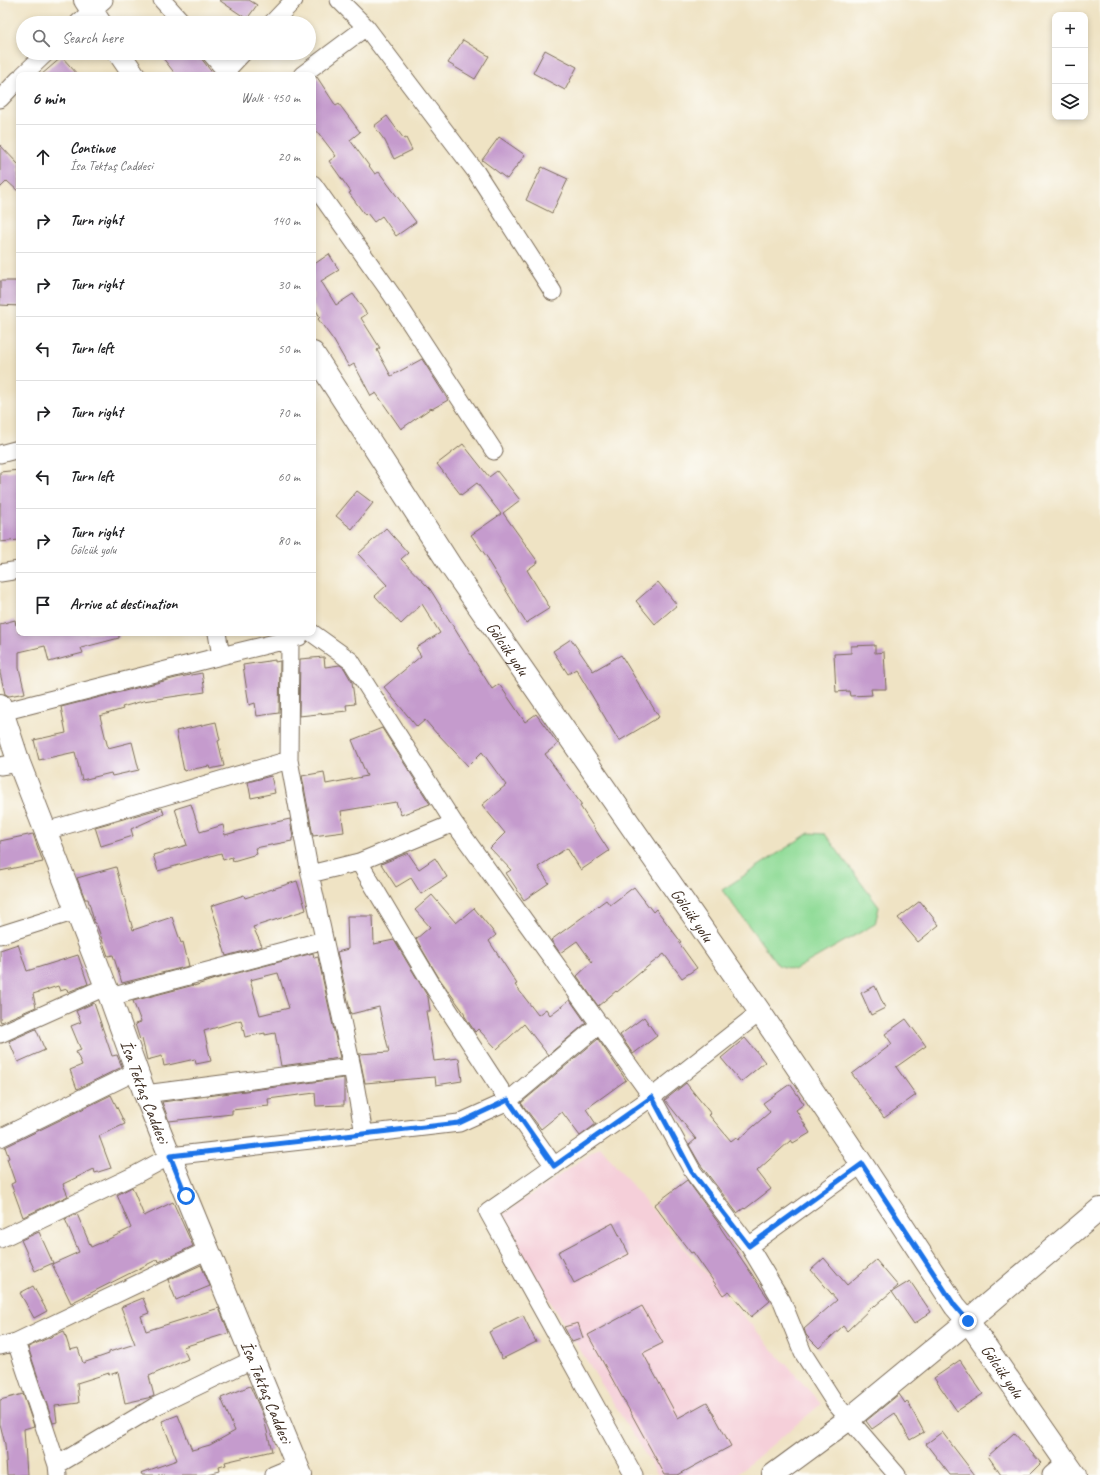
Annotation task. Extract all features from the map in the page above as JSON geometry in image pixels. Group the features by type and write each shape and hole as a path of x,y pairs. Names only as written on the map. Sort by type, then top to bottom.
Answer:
{"main road":[{"path":"124,60 132,72"},
{"name":"Gölcük yolu","path":"316,358 454,572 760,1012 955,1306 968,1321 1064,1471"},
{"name":"İsa Tektaş Caddesi","path":"1,708 9,764 46,832 170,1156 299,1470"},
{"path":"777,1474 850,1419 1100,1209"}],"street":[{"path":"162,0 177,16"},
{"path":"279,16 294,0"},
{"path":"339,0 366,27 476,172 553,292"},
{"path":"306,72 366,27"},
{"path":"26,72 39,60"},
{"path":"216,60 226,72"},
{"path":"228,72 237,60"},
{"path":"0,99 16,82"},
{"path":"316,188 392,295 494,451"},
{"path":"0,454 16,450"},
{"path":"0,573 16,570"},
{"path":"218,636 221,656"},
{"path":"1,708 303,636"},
{"path":"316,636 351,661 454,822 652,1097 692,1172 749,1246 782,1301 803,1353 835,1403 897,1475"},
{"path":"290,640 289,760 310,874 352,1067 364,1134"},
{"path":"46,832 289,760"},
{"path":"310,874 359,862 454,822"},
{"path":"359,862 431,983 508,1100 554,1166"},
{"path":"0,936 76,911"},
{"path":"0,1034 108,992 324,940"},
{"path":"634,1475 488,1212 652,1097 760,1012"},
{"path":"0,1239 135,1175 170,1156 459,1123 508,1100 600,1024"},
{"path":"146,1094 352,1067"},
{"path":"0,1138 138,1071"},
{"path":"749,1246 862,1164"},
{"path":"0,1346 16,1342 208,1250"},
{"path":"16,1342 57,1470 154,1407 254,1360"},
{"path":"274,1475 299,1470"}],"shaded area":[{"path":"600,1147 689,1254 821,1404 736,1475 658,1475 498,1218"}],"green space":[{"path":"809,833 825,834 879,907 875,924 794,970 778,965 722,890"}],"building":[{"path":"219,0 249,0 257,5 249,16 243,16"},
{"path":"463,40 489,56 475,79 448,63"},
{"path":"545,50 577,67 565,90 533,73"},
{"path":"58,60 65,60 75,72 44,72"},
{"path":"164,60 202,60 212,72 174,72"},
{"path":"316,78 336,106 339,104 360,132 350,140 375,174 379,172 416,222 396,236 382,216 374,222 367,213 365,215 329,161 336,156 316,130"},
{"path":"387,116 404,139 406,138 412,150 394,159 385,141 374,126"},
{"path":"499,137 525,155 507,179 482,160"},
{"path":"0,145 16,162 16,189 7,181 0,188"},
{"path":"542,167 568,179 552,213 526,200"},
{"path":"329,254 339,270 321,281 336,305 353,294 367,314 361,318 380,348 377,350 391,376 422,359 448,400 432,409 431,408 401,429 376,393 371,396 354,364 349,367 334,341 318,319 320,317 316,310 316,263"},
{"path":"0,281 16,281 16,306 0,305"},
{"path":"463,444 489,477 497,471 520,500 503,513 538,562 527,570 550,608 526,623 488,561 489,560 471,535 501,514 477,483 461,495 437,464"},
{"path":"16,470 16,540 0,542 0,472"},
{"path":"357,491 373,503 352,529 336,516"},
{"path":"386,528 408,553 401,559 430,589 492,689 499,684 525,722 536,714 558,744 545,754 582,805 580,806 609,851 581,870 567,848 538,867 549,883 524,900 506,873 511,870 490,848 505,833 482,805 506,785 482,752 468,766 425,720 417,727 384,687 421,656 416,648 440,633 422,604 401,624 375,596 387,585 358,554"},
{"path":"658,582 677,605 655,624 636,601"},
{"path":"15,620 16,636 119,636 119,638 81,648 83,653 49,662 45,646 19,652 19,668 25,693 9,696 5,694 0,673 0,624"},
{"path":"571,639 593,671 621,655 659,717 619,741 576,669 568,674 553,651"},
{"path":"875,645 875,653 884,652 886,689 871,689 872,695 850,696 849,691 836,692 834,654 851,653 851,646"},
{"path":"324,657 325,667 340,665 344,668 352,682 355,704 346,705 347,711 299,716 300,659"},
{"path":"275,660 275,662 280,661 279,713 257,716 255,703 249,705 243,665"},
{"path":"202,673 205,692 143,701 122,707 123,709 100,716 108,748 132,742 139,770 112,776 111,773 82,780 75,752 39,760 34,740 66,733 61,707 180,677"},
{"path":"216,722 220,740 218,741 224,766 210,769 209,766 184,771 176,731"},
{"path":"382,728 430,804 401,815 396,802 341,811 344,832 313,836 302,776 324,772 326,784 367,776 352,740"},
{"path":"271,776 275,793 251,798 248,782"},
{"path":"191,804 200,832 223,825 225,835 290,819 293,838 292,841 255,848 257,854 233,861 232,857 223,860 221,853 158,871 153,855 187,845 175,809"},
{"path":"162,808 164,814 131,829 133,836 101,846 95,827"},
{"path":"33,834 43,862 0,871 0,841"},
{"path":"408,853 419,869 435,858 447,877 421,894 411,878 396,887 381,864"},
{"path":"116,867 133,930 172,917 181,943 183,942 189,966 122,983 113,955 108,956 94,921 88,899 85,899 77,878"},
{"path":"297,881 306,910 253,927 262,946 226,956 211,906 244,895 245,898"},
{"path":"634,887 653,912 656,909 681,942 679,943 697,968 682,978 664,954 598,1006 577,976 592,962 577,941 560,953 551,940 606,900 610,905"},
{"path":"432,895 456,923 474,908 496,935 489,941 517,984 515,985 538,1015 546,1009 550,1015 570,1000 586,1023 548,1055 524,1024 497,1049 478,1029 475,1032 464,1015 465,1014 439,978 416,939 430,927 415,910"},
{"path":"920,901 939,925 918,942 898,918"},
{"path":"347,916 373,916 374,944 394,940 428,997 430,1011 426,1011 434,1061 459,1058 462,1081 436,1085 435,1077 365,1083 359,1054 389,1052 379,1007 351,1014 337,952 348,949"},
{"path":"18,944 27,971 78,955 88,984 68,992 67,989 60,991 58,986 33,994 36,1007 1,1022 0,950"},
{"path":"313,953 314,958 318,957 340,1058 281,1066 275,1033 265,1035 265,1033 245,1037 241,1020 204,1031 211,1061 196,1064 195,1059 164,1066 162,1056 147,1060 142,1039 140,1040 135,1024 141,1022 133,1001 194,986","holes":["278,973 289,1008 260,1015 250,980"]},
{"path":"875,986 885,1008 871,1015 861,993"},
{"path":"94,1003 112,1056 117,1055 122,1067 77,1089 70,1070 82,1065 76,1052 81,1050 71,1026 81,1022 76,1011"},
{"path":"644,1017 657,1036 633,1054 620,1035"},
{"path":"906,1019 926,1046 896,1067 916,1095 884,1118 852,1074 892,1044 885,1034"},
{"path":"36,1029 45,1050 18,1062 9,1041"},
{"path":"745,1038 765,1062 741,1082 721,1058"},
{"path":"598,1039 626,1080 586,1109 596,1124 580,1136 562,1112 541,1129 521,1103"},
{"path":"344,1078 344,1105 316,1106 315,1093 268,1099 269,1106 232,1110 232,1114 169,1121 162,1102"},
{"path":"686,1083 711,1114 709,1115 731,1141 736,1137 738,1140 770,1112 763,1103 790,1084 804,1104 796,1110 810,1133 793,1143 791,1140 757,1171 771,1189 745,1209 744,1208 737,1213 700,1164 689,1145 696,1139 665,1100"},
{"path":"111,1095 125,1124 99,1136 111,1168 95,1173 94,1169 63,1184 68,1196 23,1217 11,1184 15,1182 7,1159 9,1158 5,1147"},
{"path":"687,1180 720,1225 770,1301 751,1317 729,1291 723,1295 693,1252 691,1253 654,1205"},
{"path":"132,1187 144,1216 173,1202 193,1246 159,1262 158,1259 71,1303 52,1264 79,1252 65,1219 77,1214 91,1247 107,1240 131,1228 117,1195"},
{"path":"613,1223 629,1254 574,1283 558,1252"},
{"path":"39,1232 53,1263 35,1271 21,1240"},
{"path":"824,1258 847,1285 876,1260 898,1286 875,1306 874,1305 847,1331 843,1326 819,1348 806,1335 804,1329 837,1300 811,1270"},
{"path":"201,1265 210,1286 176,1300 168,1280"},
{"path":"910,1281 931,1312 914,1324 892,1292"},
{"path":"33,1286 47,1311 34,1318 20,1293"},
{"path":"143,1298 149,1313 141,1316 146,1331 219,1308 229,1333 183,1347 188,1359 149,1376 154,1396 152,1397 125,1403 118,1372 109,1375 109,1373 77,1383 79,1403 55,1406 57,1422 53,1423 28,1347 64,1331 70,1350 78,1348 83,1363 109,1354 109,1352 135,1344 121,1307"},
{"path":"642,1306 663,1343 643,1353 678,1418 707,1402 731,1446 678,1475 665,1475 588,1335"},
{"path":"523,1315 536,1342 502,1359 489,1332"},
{"path":"578,1323 583,1338 572,1342 564,1327"},
{"path":"960,1360 983,1394 957,1411 934,1378"},
{"path":"250,1386 263,1415 272,1451 225,1462 226,1465 219,1467 220,1471 204,1475 142,1475 141,1473 177,1460 162,1421 178,1415 192,1450 210,1445 235,1431 221,1398"},
{"path":"23,1394 34,1426 24,1429 27,1475 7,1475 5,1444 0,1424 0,1400"},
{"path":"899,1394 905,1403 907,1401 924,1432 910,1440 895,1413 872,1429 866,1421"},
{"path":"942,1432 975,1475 950,1475 926,1444"},
{"path":"1014,1433 1041,1463 1029,1475 1001,1475 988,1456"}],"route":[{"path":"186,1196 170,1156 459,1123 508,1100 554,1166 652,1097 692,1172 749,1246 862,1164 955,1306 968,1321"}]}
